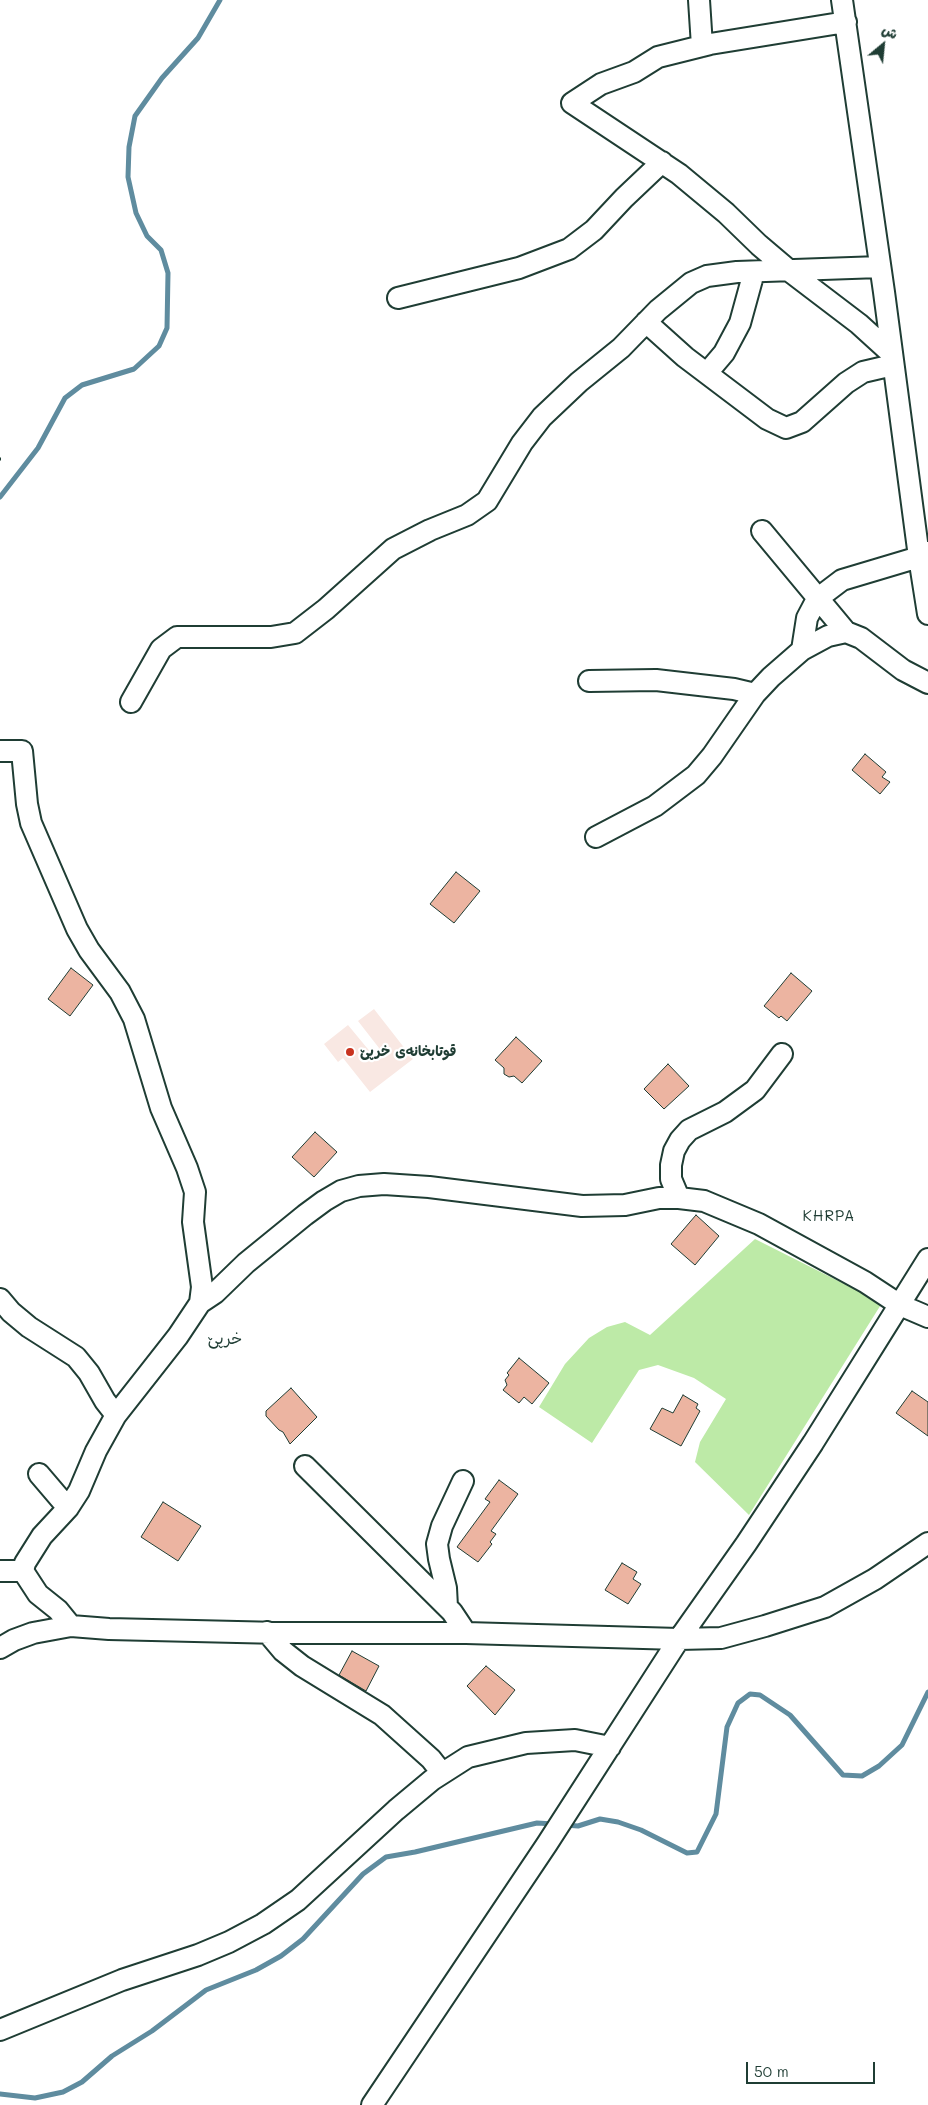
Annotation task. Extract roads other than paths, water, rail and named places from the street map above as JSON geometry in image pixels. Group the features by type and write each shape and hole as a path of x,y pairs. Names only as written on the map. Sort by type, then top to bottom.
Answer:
{"street":[{"path":"698,0 702,46"},
{"path":"842,0 923,555 928,614"},
{"path":"846,22 702,46 658,57 634,72 601,84 572,103 679,174 726,213 788,270 859,324 893,359"},
{"path":"398,298 519,268 569,250 594,230 662,162"},
{"path":"132,702 161,649 178,637 271,636 295,633 326,609 393,549 430,530 467,515 487,501 522,443 542,417 579,382 621,348 646,322 691,283 707,276 754,272 880,268"},
{"path":"707,373 724,353 740,323 754,272"},
{"path":"646,322 685,357 767,419 786,428 802,422 846,383 863,372 893,359"},
{"path":"762,531 846,632 868,642 903,670 928,683"},
{"path":"802,650 806,618 817,599 842,580 923,555"},
{"path":"596,837 655,806 696,775 712,756 755,694 771,677 802,650 828,636 846,632"},
{"path":"590,681 656,680 734,689 755,694"},
{"path":"0,751 22,751 27,804 31,824 77,928 89,950 120,992 134,1019 161,1108 187,1168 195,1192 194,1222 202,1287 200,1303"},
{"path":"679,1198 671,1179 671,1165 674,1151 680,1140 689,1130 725,1112 755,1090 782,1054"},
{"path":"70,1626 58,1610 38,1594 23,1571 25,1563 42,1536 68,1508 79,1491 96,1451 116,1415 139,1383 178,1336 200,1303 215,1293 246,1263 305,1215 341,1191 359,1186 384,1184 429,1187 582,1206 625,1205 659,1198 679,1198 704,1202 759,1224 865,1282 900,1305 928,1317"},
{"path":"372,2105 547,1844 679,1639 808,1451 928,1259"},
{"path":"0,1299 11,1312 29,1326 76,1357 89,1373 105,1401 116,1415"},
{"path":"305,1466 452,1612 466,1633"},
{"path":"38,1474 68,1508"},
{"path":"446,1607 446,1588 437,1544 442,1526 463,1481"},
{"path":"0,1648 14,1640 33,1634 70,1626 109,1629 267,1632 466,1633 679,1639 720,1638 825,1607 875,1580 928,1543"},
{"path":"0,1571 23,1571"},
{"path":"267,1632 283,1651 302,1666 382,1716 432,1759 442,1773"},
{"path":"0,2030 122,1980 198,1955 229,1942 263,1924 298,1900 396,1810 442,1773 468,1757 526,1744 574,1740 610,1747"}],"waterway":[{"path":"0,497 38,448 65,398 82,385 134,369 159,346 167,328 168,273 161,250 147,236 136,213 128,177 129,147 135,116 162,78 198,38 220,0"},
{"path":"565,1825 578,1826 600,1819 618,1822 641,1830 687,1853 697,1852 716,1814 727,1727 738,1703 750,1694 760,1695 790,1715 843,1775 862,1776 879,1766 902,1745 928,1692"},
{"path":"0,2094 35,2098 63,2092 82,2082 112,2056 152,2031 206,1990 256,1970 281,1956 303,1939 363,1874 386,1857 537,1823 554,1824"}],"place":[{"name":"قوتابخانەی خرپێ","path":"350,1052"}],"district":[{"name":"KHRPA","path":"829,1216"},
{"name":"خرپێ","path":"225,1339"}]}
